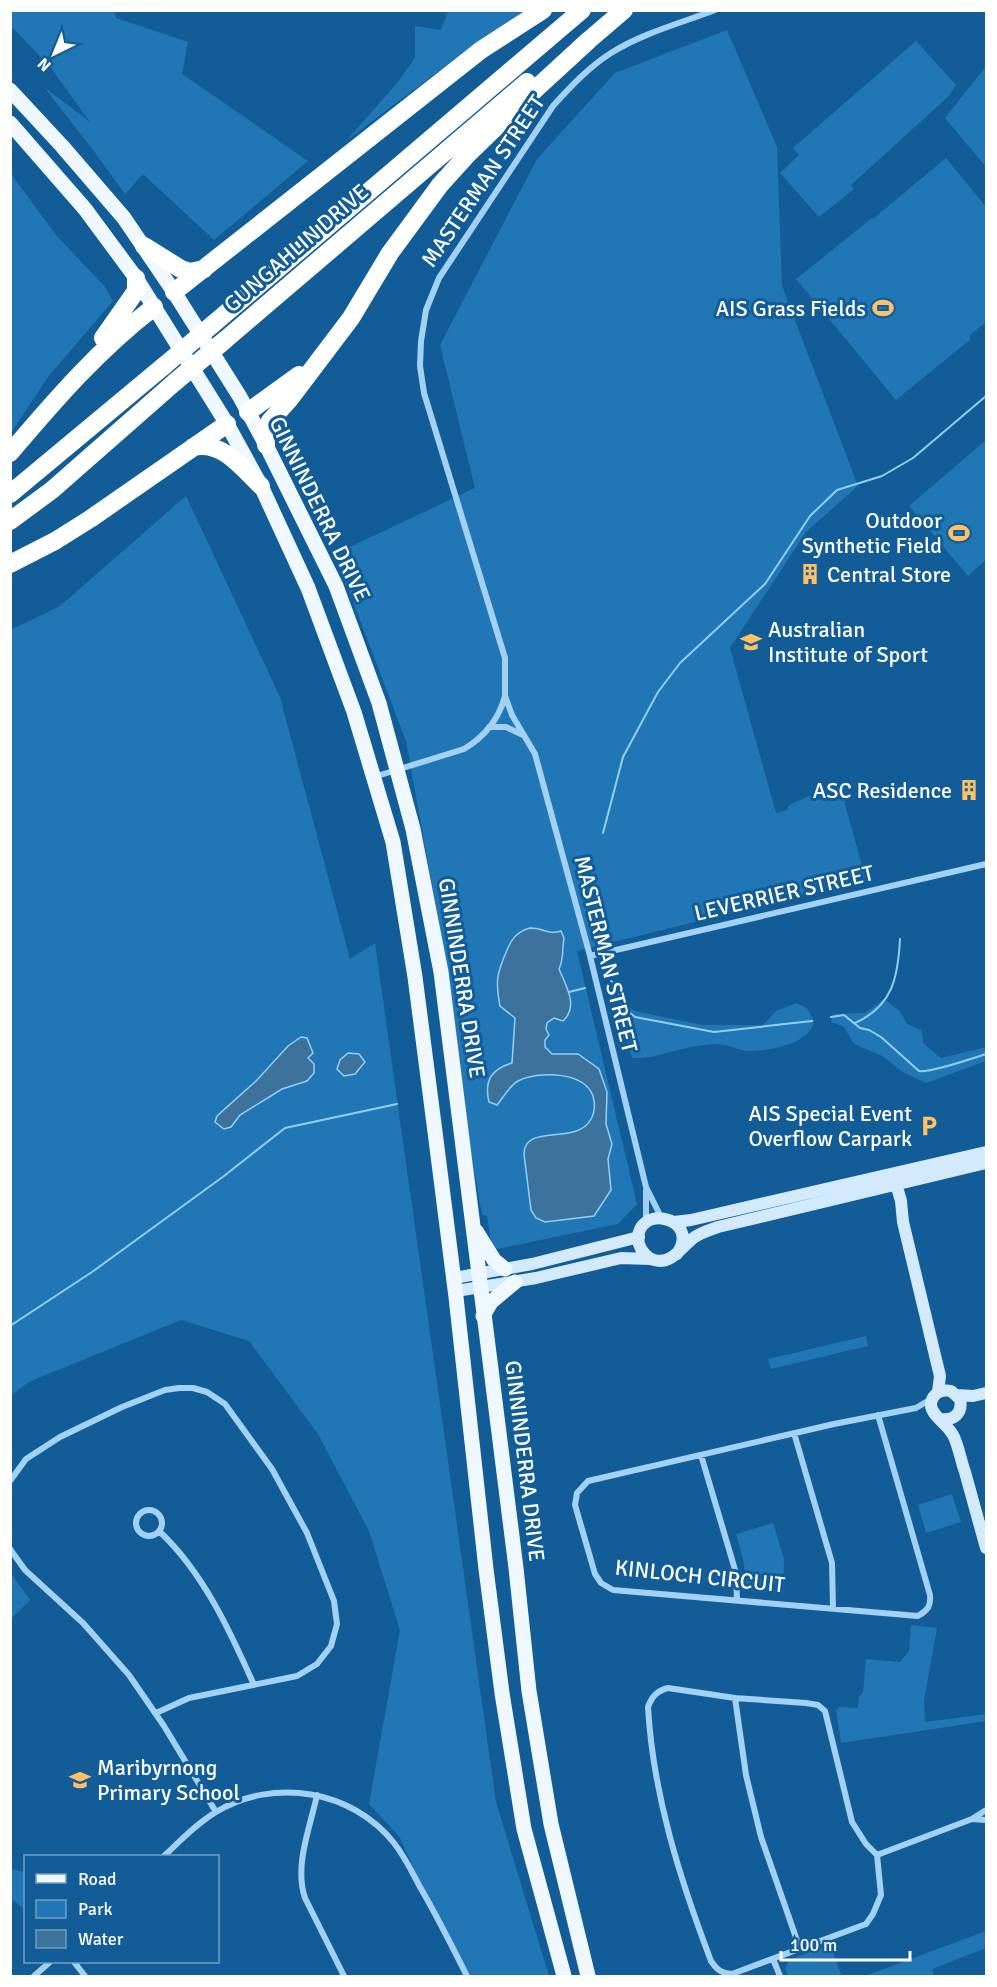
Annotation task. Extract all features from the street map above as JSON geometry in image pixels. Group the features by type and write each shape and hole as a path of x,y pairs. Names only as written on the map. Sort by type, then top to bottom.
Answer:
{"highway":[{"path":"174,292 481,50 543,10"},
{"name":"GUNGAHLIN DRIVE","path":"10,494 582,10"},
{"name":"GUNGAHLIN DRIVE","path":"10,521 75,470 612,10"},
{"path":"266,445 265,430 270,421 351,318 390,252 440,186 468,154 520,104 624,10"},
{"path":"144,246 181,269 190,272 204,269"},
{"path":"58,396 68,378 102,340 131,301 136,291 136,278"},
{"path":"10,453 58,396 112,341 154,307"},
{"path":"248,412 285,387 323,355"},
{"path":"10,564 56,541 226,424"},
{"path":"194,447 206,444 215,447 235,460 261,486"}],"main road":[{"name":"GINNINDERRA DRIVE","path":"10,90 124,218 174,292 248,412 336,586 379,703 413,829 441,972 536,1735 550,1824 588,1977"},
{"name":"GINNINDERRA DRIVE","path":"10,123 85,209 136,278 226,424 261,486 308,588 354,712 374,777 393,842 415,977 455,1284 470,1437 502,1693 524,1829 564,1977"},
{"path":"154,307 174,292"},
{"path":"226,424 248,412"},
{"path":"473,1226 494,1260 510,1275 483,1316"}],"street":[{"name":"MASTERMAN STREET","path":"661,1218 646,1187 590,956 535,754 512,716 505,696 505,658 424,393 420,366 421,341 426,310 439,278 553,106 577,80 613,52 638,39 715,10"},
{"path":"374,777 464,750 477,741 489,728 501,710 505,696"},
{"path":"489,728 506,728 523,735"},
{"name":"LEVERRIER STREET","path":"590,956 987,864"},
{"path":"455,1284 621,1258 665,1261 677,1254 694,1237 718,1227 893,1181 987,1152"},
{"path":"650,1259 640,1248 639,1237 646,1223 655,1218 674,1222 691,1220 987,1163"},
{"path":"893,1181 940,1376 960,1399 953,1435"},
{"name":"MASTERMAN STREET","path":"646,1187 646,1223"},
{"path":"674,1222 682,1238 677,1254"},
{"path":"510,1275 542,1262 639,1237"},
{"path":"940,1376 931,1408 953,1435 981,1508 987,1548"},
{"path":"10,1481 20,1465 40,1448 80,1426 143,1398 172,1389 186,1388 207,1392 219,1400 230,1410 259,1449 292,1504 323,1570 337,1616 334,1639 317,1664 297,1676 189,1698 156,1713"},
{"path":"935,1395 943,1390 973,1396 987,1393"},
{"name":"KINLOCH CIRCUIT","path":"878,1415 930,1595 930,1604 926,1611 918,1616 613,1590 601,1583 595,1574 575,1505 576,1493 588,1481 794,1433 878,1415 916,1408 935,1395"},
{"path":"937,1416 947,1420 973,1396"},
{"name":"KINLOCH CIRCUIT","path":"916,1408 937,1416"},
{"path":"794,1433 832,1563 833,1608"},
{"path":"701,1455 736,1573 737,1600"},
{"path":"148,1510 158,1514 161,1523 159,1531 150,1536 140,1533 136,1524 139,1515 148,1510"},
{"path":"159,1531 184,1558 210,1599 234,1641 254,1685"},
{"path":"10,1549 25,1570 66,1606 129,1676 156,1713 216,1812"},
{"path":"668,1688 735,1698 818,1705 825,1711 852,1822 866,1844 877,1855 881,1895 866,1924 732,1974 717,1970 711,1961 685,1890 668,1832 649,1723 648,1707 651,1699 659,1690 668,1688"},
{"path":"735,1698 746,1775 761,1837 800,1949"},
{"path":"166,1855 201,1822 237,1801 282,1792 317,1795 339,1802 359,1812 393,1842 425,1895 466,1977"},
{"path":"317,1795 302,1863 301,1884 305,1898 344,1977"},
{"path":"877,1855 972,1819 987,1810"},
{"path":"972,1819 987,1820"},
{"path":"773,1959 780,1977"},
{"path":"33,1977 49,1963"},
{"path":"75,1963 85,1977"}],"green space":[{"path":"11,10 115,11 116,18 188,42 182,74 308,161 214,240 143,174 125,194 44,87 90,122 51,68 11,26"},
{"path":"448,11 531,11 480,40 347,140 397,83 415,58 415,26 441,30"},
{"path":"727,30 777,147 782,286 858,486 806,532 730,648 776,813 787,810 789,805 811,795 820,800 842,793 866,880 577,951 637,1204 618,1224 492,1250 487,1216 482,1215 463,1102 449,978 406,741 335,554 475,488 440,345 537,159 615,73"},
{"path":"916,41 956,85 949,96 851,185 854,189 819,217 780,173 799,155 793,148"},
{"path":"986,66 986,167 945,118"},
{"path":"946,158 986,207 986,322 969,336 971,339 896,400 796,279"},
{"path":"11,174 56,235 105,287 113,301 48,377 11,433"},
{"name":"Outdoor Synthetic Field","path":"986,440 986,560 968,576 909,506"},
{"path":"186,496 280,697 350,959 375,943 496,1802 549,1976 463,1976 399,1836 369,1804 400,1630 369,1531 318,1434 249,1341 181,1320 31,1381 11,1395 11,630 60,606"},
{"path":"884,999 900,1011 907,1024 922,1031 923,1043 941,1058 986,1047 986,1061 926,1083 903,1072 882,1056 854,1044 844,1027 832,1022 831,1017 834,1014 865,1013"},
{"path":"622,1003 635,1011 702,1025 763,1025 776,1011 796,1003 807,1008 814,1021 805,1036 776,1048 747,1051 715,1044 690,1047 652,1057 632,1058 619,1005"},
{"path":"866,1336 868,1346 771,1369 768,1359"},
{"path":"952,1494 961,1522 926,1533 918,1505"},
{"path":"773,1523 784,1559 783,1594 752,1591 746,1585 744,1563 736,1534"},
{"path":"10,1572 30,1600 11,1619 10,1619"},
{"path":"911,1625 937,1628 924,1701 925,1722 986,1714 986,1721 841,1743 836,1710 839,1707 858,1708 859,1696 863,1692 866,1659 900,1662 909,1651"},
{"path":"10,1869 24,1872 24,1909 11,1898"},
{"path":"986,1931 986,1948 932,1969 934,1976 865,1976"},
{"path":"830,1945 842,1976 788,1976 785,1969 789,1960"}],"water":[{"path":"530,928 552,932 561,931 564,938 559,969 570,996 570,1009 563,1021 554,1018 547,1023 546,1029 549,1035 545,1040 545,1047 552,1054 578,1054 599,1069 607,1092 606,1124 612,1144 608,1159 611,1190 594,1216 545,1222 536,1218 531,1210 524,1154 526,1145 532,1139 575,1132 584,1127 591,1119 594,1108 593,1096 588,1088 580,1082 560,1075 537,1076 515,1083 497,1105 489,1102 488,1088 491,1077 494,1072 512,1063 515,1018 500,1006 497,983 499,971 513,939 522,931"},
{"path":"301,1037 307,1038 313,1053 308,1058 314,1064 314,1073 307,1081 282,1089 240,1115 231,1127 224,1129 215,1122 217,1116 257,1080 288,1046"},
{"path":"348,1053 359,1054 365,1062 355,1074 344,1076 337,1069 340,1060"}],"waterway":[{"path":"603,833 623,757 658,692 680,663 765,584 810,516 837,490 882,476 913,458 986,396"},
{"path":"855,1023 878,1008 891,989 895,978 900,939"},
{"path":"611,981 616,984 623,1007 635,1017 714,1032 812,1021"},
{"path":"569,992 585,988"},
{"path":"831,1017 844,1015 860,1028 881,1037 919,1071 941,1068 986,1054"},
{"path":"10,1326 92,1272 224,1176 285,1128 397,1104"}],"place":[{"name":"AIS Grass Fields","path":"883,308"},
{"name":"Outdoor Synthetic Field","path":"959,533"},
{"name":"Central Store","path":"810,574"},
{"name":"Australian Institute of Sport","path":"751,642"},
{"name":"ASC Residence","path":"969,790"},
{"name":"AIS Special Event Overflow Carpark","path":"929,1126"},
{"name":"Maribyrnong Primary School","path":"80,1780"}]}
